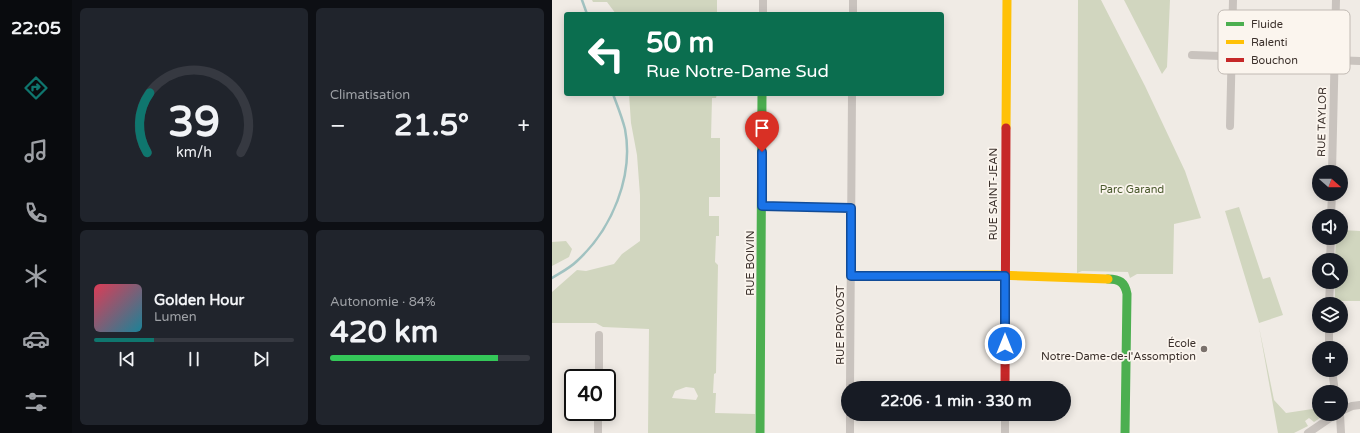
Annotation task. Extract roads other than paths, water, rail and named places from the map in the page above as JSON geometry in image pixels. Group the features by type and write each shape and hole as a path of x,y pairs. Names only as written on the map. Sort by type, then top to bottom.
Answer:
{"street":[{"path":"763,0 763,12"},
{"path":"853,12 854,0"},
{"name":"RUE SAINT-JEAN","path":"1005,381 1007,0"},
{"path":"1233,0 1233,10"},
{"name":"RUE TAYLOR","path":"1336,0 1336,10"},
{"path":"1192,55 1218,56"},
{"path":"1230,126 1231,74"},
{"name":"RUE TAYLOR","path":"1332,165 1334,74"},
{"name":"RUE BOIVIN","path":"760,433 762,96"},
{"name":"RUE PROVOST","path":"850,381 852,96"},
{"path":"762,206 851,208"},
{"path":"851,276 1005,276 1112,279 1124,282 1126,285 1127,294 1125,433"},
{"path":"599,369 600,335"},
{"path":"1348,408 1360,405"},
{"path":"598,421 598,433"},
{"path":"850,421 850,433"},
{"path":"1005,421 1005,433"},
{"path":"1308,433 1326,421"},
{"path":"1340,421 1341,433"}],"waterway":[{"path":"582,0 586,12"},
{"path":"552,278 574,264 589,248 601,233 618,201 623,183 627,147 625,129 614,96"}],"place":[{"name":"École Notre-Dame-de-l'Assomption","path":"1204,349"}],"park label":[{"name":"Parc Garand","path":"1132,189"}]}
